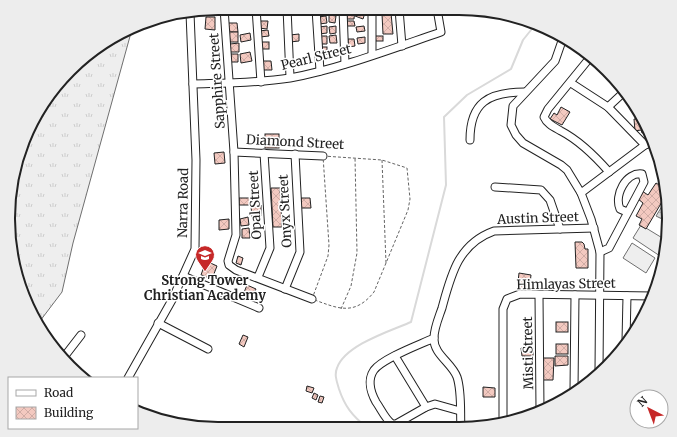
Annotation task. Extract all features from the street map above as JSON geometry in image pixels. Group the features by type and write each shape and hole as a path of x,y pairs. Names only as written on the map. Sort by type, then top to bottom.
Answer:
{"street":[{"name":"Sapphire Street","path":"224,15 234,152 236,235 228,262 232,268 258,278"},
{"path":"256,15 261,82"},
{"path":"287,15 290,78"},
{"path":"316,15 320,71"},
{"path":"343,15 345,64"},
{"path":"372,15 372,54"},
{"path":"400,15 402,46"},
{"name":"Pearl Street","path":"193,84 261,82 290,78 345,64 441,32 438,15"},
{"name":"Narra Road","path":"129,377 172,300 195,250 196,160 190,17"},
{"path":"562,43 556,61 513,106 511,125 516,135 523,143 564,168 581,193 594,228 600,252 599,365"},
{"path":"587,61 571,83 548,109 544,117 546,122 572,136 592,153 609,172"},
{"path":"571,83 608,107 648,143"},
{"path":"470,140 473,117 480,105 488,98 499,95 525,92"},
{"path":"608,107 620,95"},
{"path":"581,193 648,145"},
{"name":"Diamond Street","path":"234,152 322,156"},
{"name":"Opal Street","path":"258,278 270,248 264,153"},
{"name":"Onyx Street","path":"285,289 300,252 294,154"},
{"path":"600,252 609,248 644,182 642,174 632,176 621,188 618,205 627,212"},
{"path":"495,187 541,190 550,200 560,229"},
{"name":"Austin Street","path":"434,338 450,277 459,259 469,246 480,236 494,231 594,228"},
{"path":"183,276 259,308"},
{"path":"258,278 312,299"},
{"name":"Misti Street","path":"539,295 540,405"},
{"path":"574,386 575,295"},
{"name":"Himlayas Street","path":"503,417 504,304 513,296 647,296"},
{"path":"626,334 627,296"},
{"path":"158,323 208,349"},
{"path":"67,354 81,335"},
{"path":"390,422 386,419 372,395 371,376 380,365 395,356 434,338 437,350 456,375 460,422"},
{"path":"395,356 426,407"},
{"path":"400,422 426,407 439,404 460,411"}],"path":[{"name":"Diamond Street","path":"322,156 382,160 407,168 409,188 408,210 386,264"},
{"path":"322,156 329,245 328,256 312,299 340,309 354,307 367,300 374,292 386,264 382,160"},
{"path":"340,309 352,286 357,253 355,157"}],"green space":[{"path":"130,35 73,243 62,292 41,319 30,296 22,271 15,232 15,205 22,166 36,128 49,105 66,84 84,66 105,49"},
{"path":"641,225 661,237 658,255 633,238"},
{"path":"632,243 655,258 646,273 623,258"}],"shaded area":[{"path":"662,206 662,219 656,216"}],"building":[{"path":"329,15 336,16 335,23 329,22"},
{"path":"347,15 354,15 354,19 347,19"},
{"path":"355,15 364,15 363,19"},
{"path":"382,15 391,15 393,34 383,34"},
{"path":"326,16 327,23 319,24 318,17"},
{"path":"206,17 215,17 215,30 205,29"},
{"path":"260,21 268,21 267,29 259,28"},
{"path":"346,21 354,21 355,26 346,26"},
{"path":"228,23 237,23 238,32 229,32"},
{"path":"327,26 327,33 319,34 319,27"},
{"path":"336,26 336,33 330,34 329,27"},
{"path":"364,26 365,31 357,32 356,27"},
{"path":"268,30 269,36 260,37 259,31"},
{"path":"229,32 238,32 238,42 230,42"},
{"path":"250,33 251,40 241,42 240,35"},
{"path":"299,34 299,41 290,42 290,35"},
{"path":"336,35 337,43 330,43 329,36"},
{"path":"320,36 327,36 327,44 319,44"},
{"path":"373,36 383,36 383,41 373,41"},
{"path":"365,37 365,43 358,44 357,38"},
{"path":"348,39 354,39 355,46 348,47"},
{"path":"261,42 269,42 269,49 261,49"},
{"path":"239,43 239,52 230,52 230,44"},
{"path":"320,47 327,47 327,54 320,54"},
{"path":"250,52 252,61 241,63 240,54"},
{"path":"230,54 238,54 238,62 231,62"},
{"path":"262,61 271,61 272,70 262,70"},
{"path":"561,107 570,112 562,125 550,119 554,113 557,115"},
{"path":"634,119 636,119 643,133 641,130 635,131"},
{"path":"265,134 279,134 279,148 265,148"},
{"path":"224,152 225,163 215,164 214,153"},
{"path":"656,183 659,185 662,202 646,229 639,225 642,219 636,216 643,203 638,199 642,191 648,195"},
{"path":"271,188 280,188 282,227 273,227"},
{"path":"239,198 251,198 251,205 239,205"},
{"path":"301,198 310,198 311,208 301,208"},
{"path":"261,205 261,216 252,217 251,206"},
{"path":"248,217 249,225 241,226 240,219"},
{"path":"229,219 229,229 219,230 219,220"},
{"path":"249,228 250,238 242,238 242,229"},
{"path":"575,242 582,242 585,249 588,249 588,268 576,268"},
{"path":"238,256 243,258 241,265 236,263"},
{"path":"206,261 217,266 212,279 201,275"},
{"path":"519,273 531,275 529,292 517,291"},
{"path":"247,285 256,289 251,299 243,295"},
{"path":"556,322 568,322 568,332 556,332"},
{"path":"243,335 248,337 244,347 239,344"},
{"path":"556,344 568,344 568,354 556,354"},
{"path":"521,348 533,348 533,356 522,356"},
{"path":"555,356 568,356 568,365 555,366"},
{"path":"543,358 554,358 553,380 543,380"},
{"path":"307,386 314,388 312,393 306,391"},
{"path":"483,387 495,388 495,397 483,397"},
{"path":"314,393 318,395 316,400 312,398"},
{"path":"320,396 324,397 322,403 318,402"}],"waterway":[{"path":"361,422 353,415 344,401 336,378 337,368 349,352 358,346 380,334 411,322 446,185 444,117 467,95 511,69 523,40 532,29"}],"place":[{"name":"Strong Tower Christian Academy","path":"205,272"}]}
